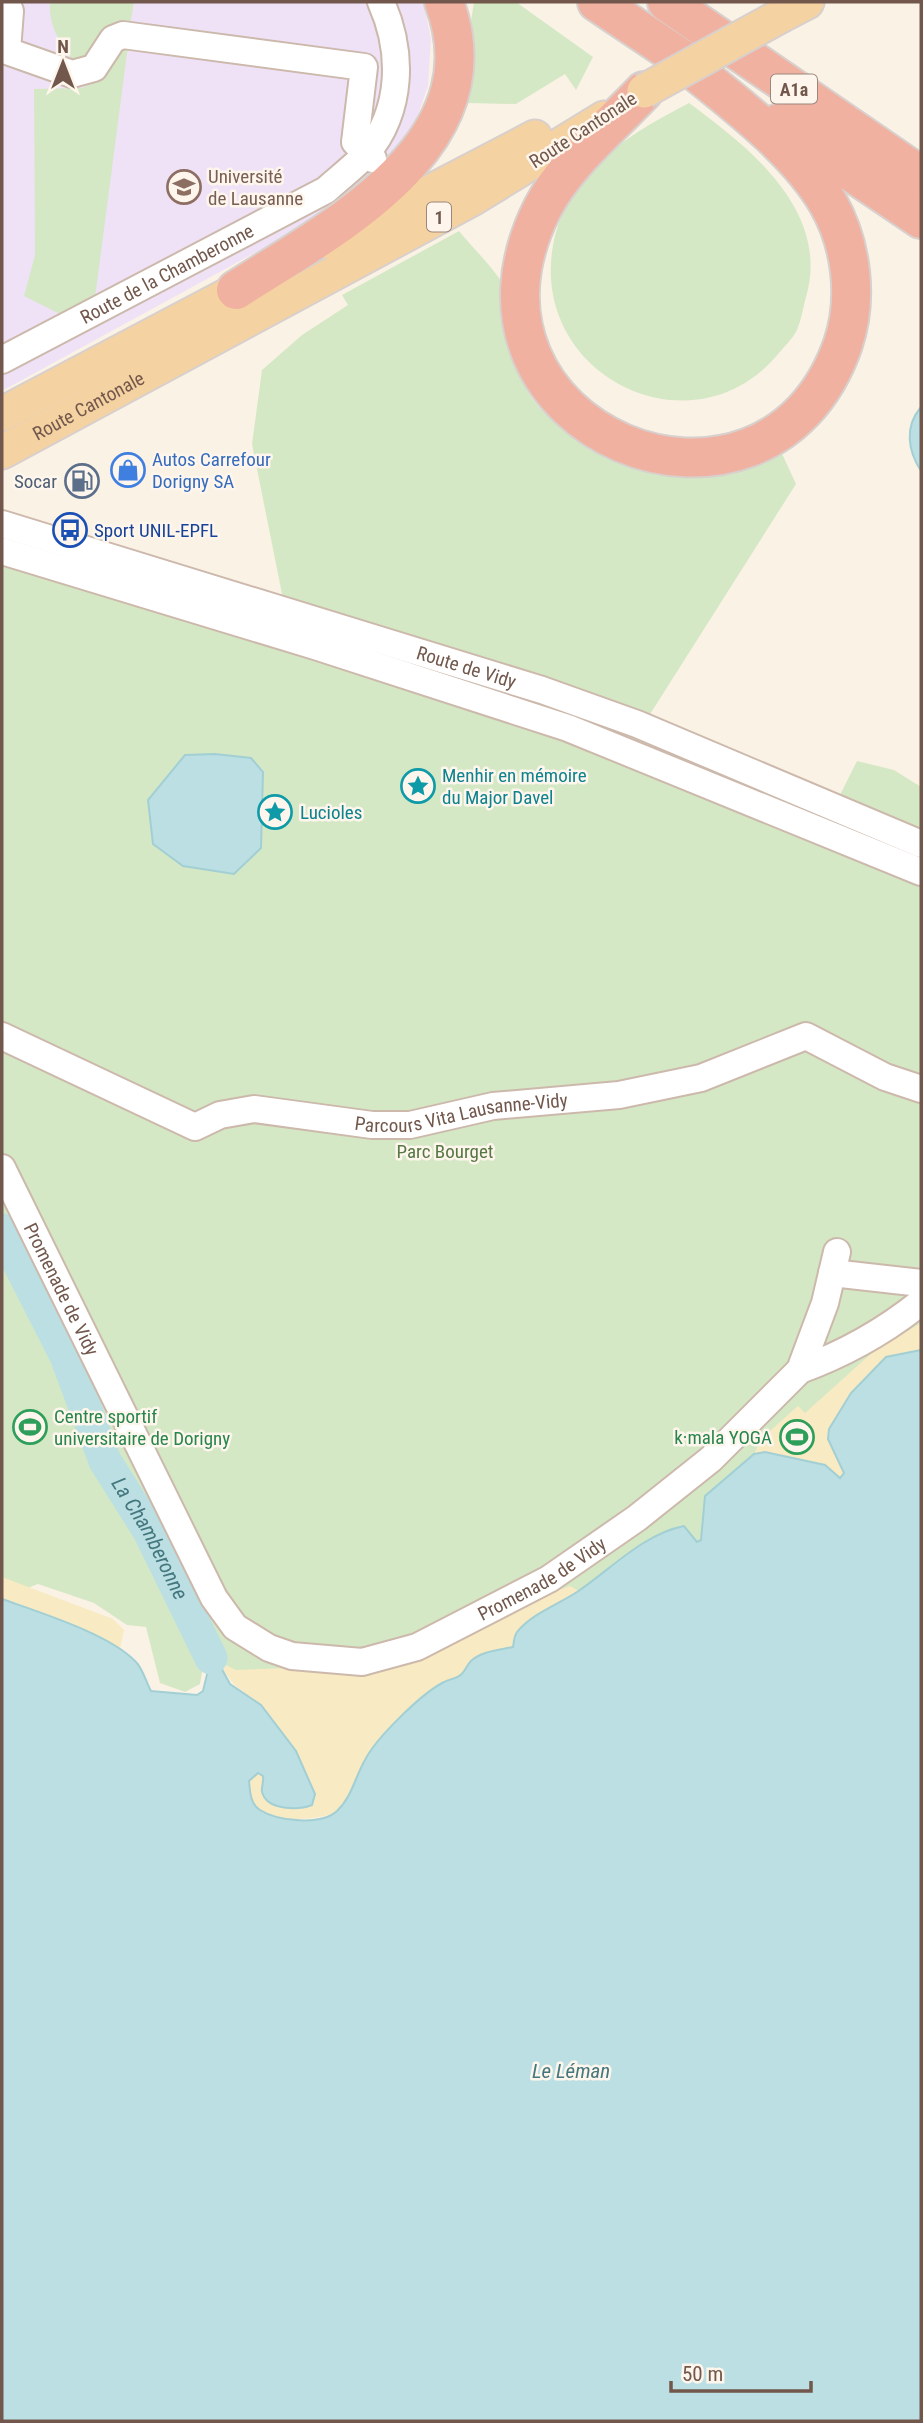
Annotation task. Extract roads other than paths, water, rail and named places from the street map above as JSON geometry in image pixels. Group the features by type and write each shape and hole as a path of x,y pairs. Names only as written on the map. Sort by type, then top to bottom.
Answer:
{"highway":[{"path":"236,290 366,205 402,173 420,152 444,107 452,75 453,43 444,2"},
{"name":"A1a","path":"597,2 921,219"},
{"name":"A1a","path":"667,2 921,176"},
{"path":"644,91 566,175 543,207 527,250 521,281 527,338 553,391 580,419 605,437 637,451 669,457 702,457 736,451 764,439 788,424 823,386 836,362 848,325 851,294 848,259 837,222 807,175 733,102 674,54"}],"main road":[{"name":"1","path":"644,91 794,8"},
{"name":"Route Cantonale","path":"2,414 236,290 404,207 564,121 644,91"},
{"name":"Route Cantonale","path":"2,452 472,199 573,139 644,91"}],"street":[{"path":"6,2 10,11 7,51 72,74 94,68 113,39 123,35 365,67 355,142 370,156"},
{"name":"Route de la Chamberonne","path":"2,360 326,190 370,156 386,122 397,71 393,27 382,2"},
{"name":"Route de Vidy","path":"2,524 542,690 637,724 921,844"},
{"path":"2,551 315,646 568,728 921,873"},
{"name":"Parcours Vita Lausanne-Vidy","path":"2,1036 195,1127 220,1115 254,1109 372,1125 410,1125 493,1106 619,1095 701,1078 806,1036 884,1077 921,1089"},
{"name":"Promenade de Vidy","path":"2,1168 214,1598 235,1627 270,1648 292,1656 362,1662 417,1647 549,1579 637,1518 711,1459 800,1370 823,1362 890,1326 921,1302"},
{"name":"Promenade de Vidy","path":"800,1370 834,1263 921,1283"}],"water":[{"path":"921,407 921,471 913,455 910,431"},
{"path":"215,754 251,758 263,772 261,848 234,874 183,866 153,844 148,800 185,755"},
{"name":"Le Léman","path":"921,1350 921,2421 2,2421 2,1599 73,1625 109,1642 136,1662 151,1691 197,1695 203,1691 211,1658 218,1662 230,1684 261,1705 296,1751 315,1794 312,1805 299,1808 277,1806 265,1798 262,1790 263,1776 258,1773 249,1781 254,1804 260,1810 277,1817 321,1819 330,1816 342,1805 365,1760 389,1729 435,1688 461,1675 476,1657 513,1647 516,1634 530,1620 577,1592 655,1537 684,1526 697,1542 701,1540 705,1496 754,1454 765,1452 825,1465 840,1478 844,1473 828,1439 829,1429 851,1393 886,1357"}],"waterway":[{"name":"La Chamberonne","path":"2,1230 66,1356 105,1461 149,1531 211,1658"}],"place":[{"name":"Université de Lausanne","path":"184,187"},
{"name":"Autos Carrefour Dorigny SA","path":"128,470"},
{"name":"Socar","path":"82,481"},
{"name":"Sport UNIL-EPFL","path":"70,530"},
{"name":"Menhir en mémoire du Major Davel","path":"418,786"},
{"name":"Lucioles","path":"275,812"},
{"name":"Centre sportif universitaire de Dorigny","path":"30,1427"},
{"name":"k·mala YOGA","path":"797,1437"}],"park label":[{"name":"Parc Bourget","path":"445,1151"}]}
